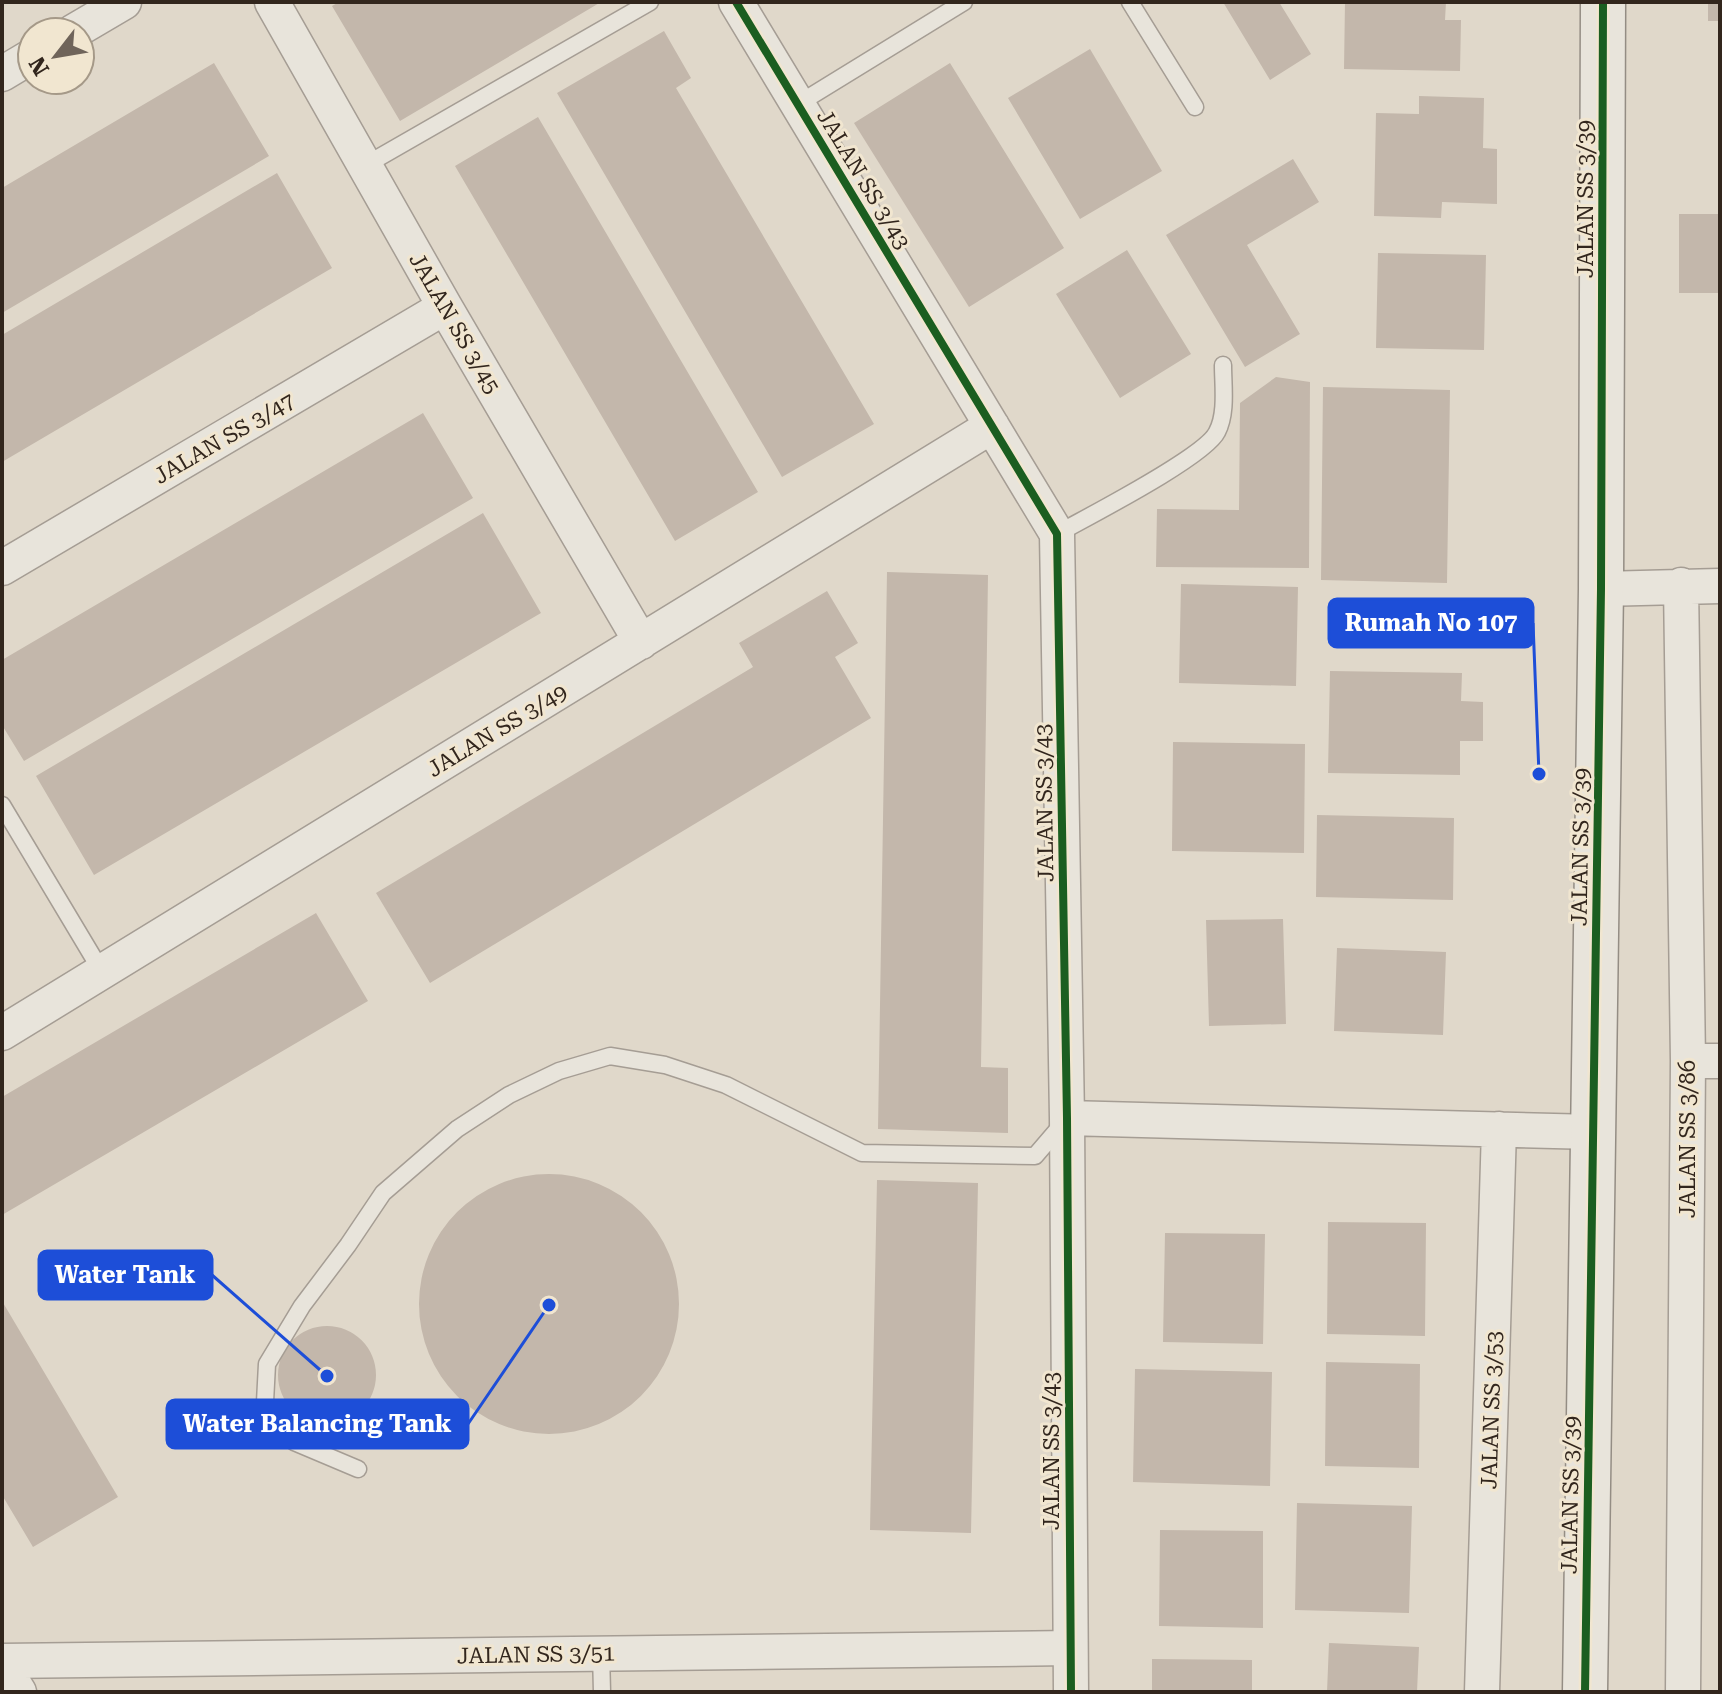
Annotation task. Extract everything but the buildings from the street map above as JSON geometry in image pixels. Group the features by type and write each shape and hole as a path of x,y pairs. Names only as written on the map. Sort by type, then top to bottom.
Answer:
{"street":[{"path":"96,18 124,2"},
{"name":"JALAN SS 3/45","path":"272,2 445,307 641,642"},
{"name":"JALAN SS 3/43","path":"736,2 1057,534 1067,1118 1071,1692"},
{"name":"JALAN SS 3/39","path":"1585,1692 1601,589 1603,2"},
{"name":"JALAN SS 3/47","path":"2,568 445,307"},
{"name":"JALAN SS 3/49","path":"2,1033 992,426"},
{"name":"JALAN SS 3/86","path":"1681,585 1704,1061 1683,1692"},
{"path":"1601,589 1720,586"},
{"path":"1067,1118 1594,1132"},
{"name":"JALAN SS 3/53","path":"1482,1692 1499,1129"},
{"name":"JALAN SS 3/51","path":"2,1663 1070,1648"},
{"path":"2,1663 19,1692"}],"lane":[{"path":"364,166 650,2"},
{"path":"798,104 964,2"},
{"path":"1130,2 1195,107"},
{"path":"1057,534 1166,472 1212,440 1222,416 1223,365"},
{"path":"2,805 102,972"},
{"path":"358,1469 294,1442 265,1402 267,1364 302,1306 383,1193 457,1129 509,1095 559,1071 610,1056 665,1065 726,1085 862,1153 1035,1156 1067,1118"},
{"path":"601,1653 602,1692"}],"cycle path":[{"path":"736,2 1057,534 1067,1118 1071,1692"},
{"path":"1585,1692 1601,589 1603,2"}],"place":[{"name":"Rumah No 107","path":"1539,774"},
{"name":"Water Balancing Tank","path":"549,1305"},
{"name":"Water Tank","path":"327,1376"}]}
